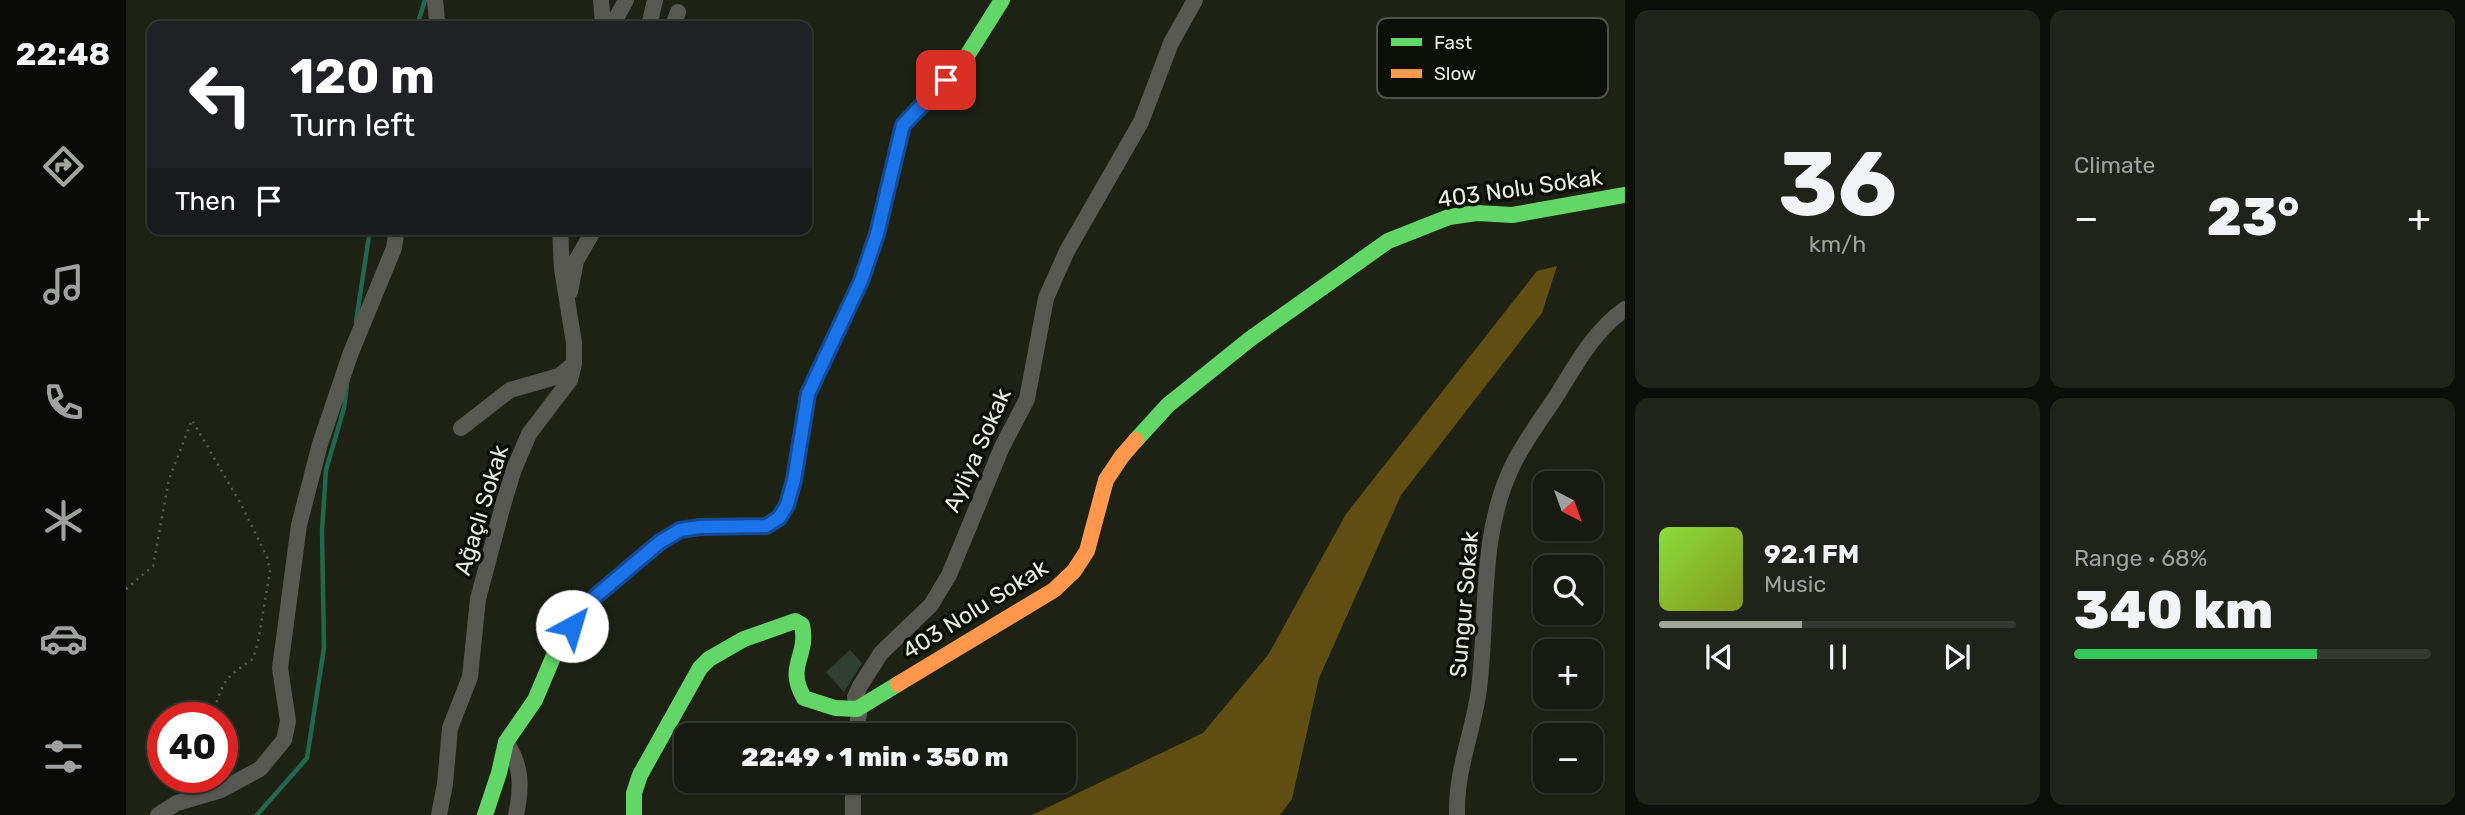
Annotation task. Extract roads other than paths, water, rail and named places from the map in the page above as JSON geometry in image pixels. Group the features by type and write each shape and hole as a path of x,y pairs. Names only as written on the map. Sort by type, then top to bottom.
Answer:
{"street":[{"path":"435,0 438,21"},
{"path":"601,0 603,21"},
{"path":"615,21 626,0"},
{"path":"650,21 655,0"},
{"path":"485,815 499,774 506,742 535,700 560,642 596,596 660,542 680,530 766,526 779,518 787,505 794,480 808,394 861,281 877,234 903,125 934,91 958,70 1002,0"},
{"name":"Ayliya Sokak","path":"857,723 859,714 855,697 881,653 932,605 949,575 1002,447 1027,400 1045,298 1067,251 1141,122 1171,43 1195,0"},
{"name":"403 Nolu Sokak","path":"857,709 1054,590 1074,571 1087,551 1111,472 1168,405 1251,339 1388,241 1449,217 1477,213 1512,215 1625,195"},
{"path":"158,815 177,803 221,790 260,769 284,740 288,721 280,668 299,525 320,444 350,355 394,248 396,235"},
{"name":"Ağaçlı Sokak","path":"439,815 445,785 450,728 470,677 478,599 503,505 514,469 529,435 570,380 574,364 574,344 562,270 560,235"},
{"path":"568,306 576,261 591,235"},
{"name":"Sungur Sokak","path":"1457,815 1458,779 1480,680 1489,542 1502,492 1512,466 1588,345 1624,309"},
{"path":"461,428 510,390 559,376 574,364"},
{"path":"634,815 634,793 639,775 700,668 707,659 721,650 795,621 802,625 806,637 796,683 804,698 835,708 857,709"},
{"path":"506,742 517,760 520,797 516,815"},
{"path":"853,793 853,815"}],"waterway":[{"path":"419,21 425,0"},
{"path":"356,322 369,235"},
{"path":"257,815 307,758 324,648 322,531 326,470 344,408 347,386"}]}
